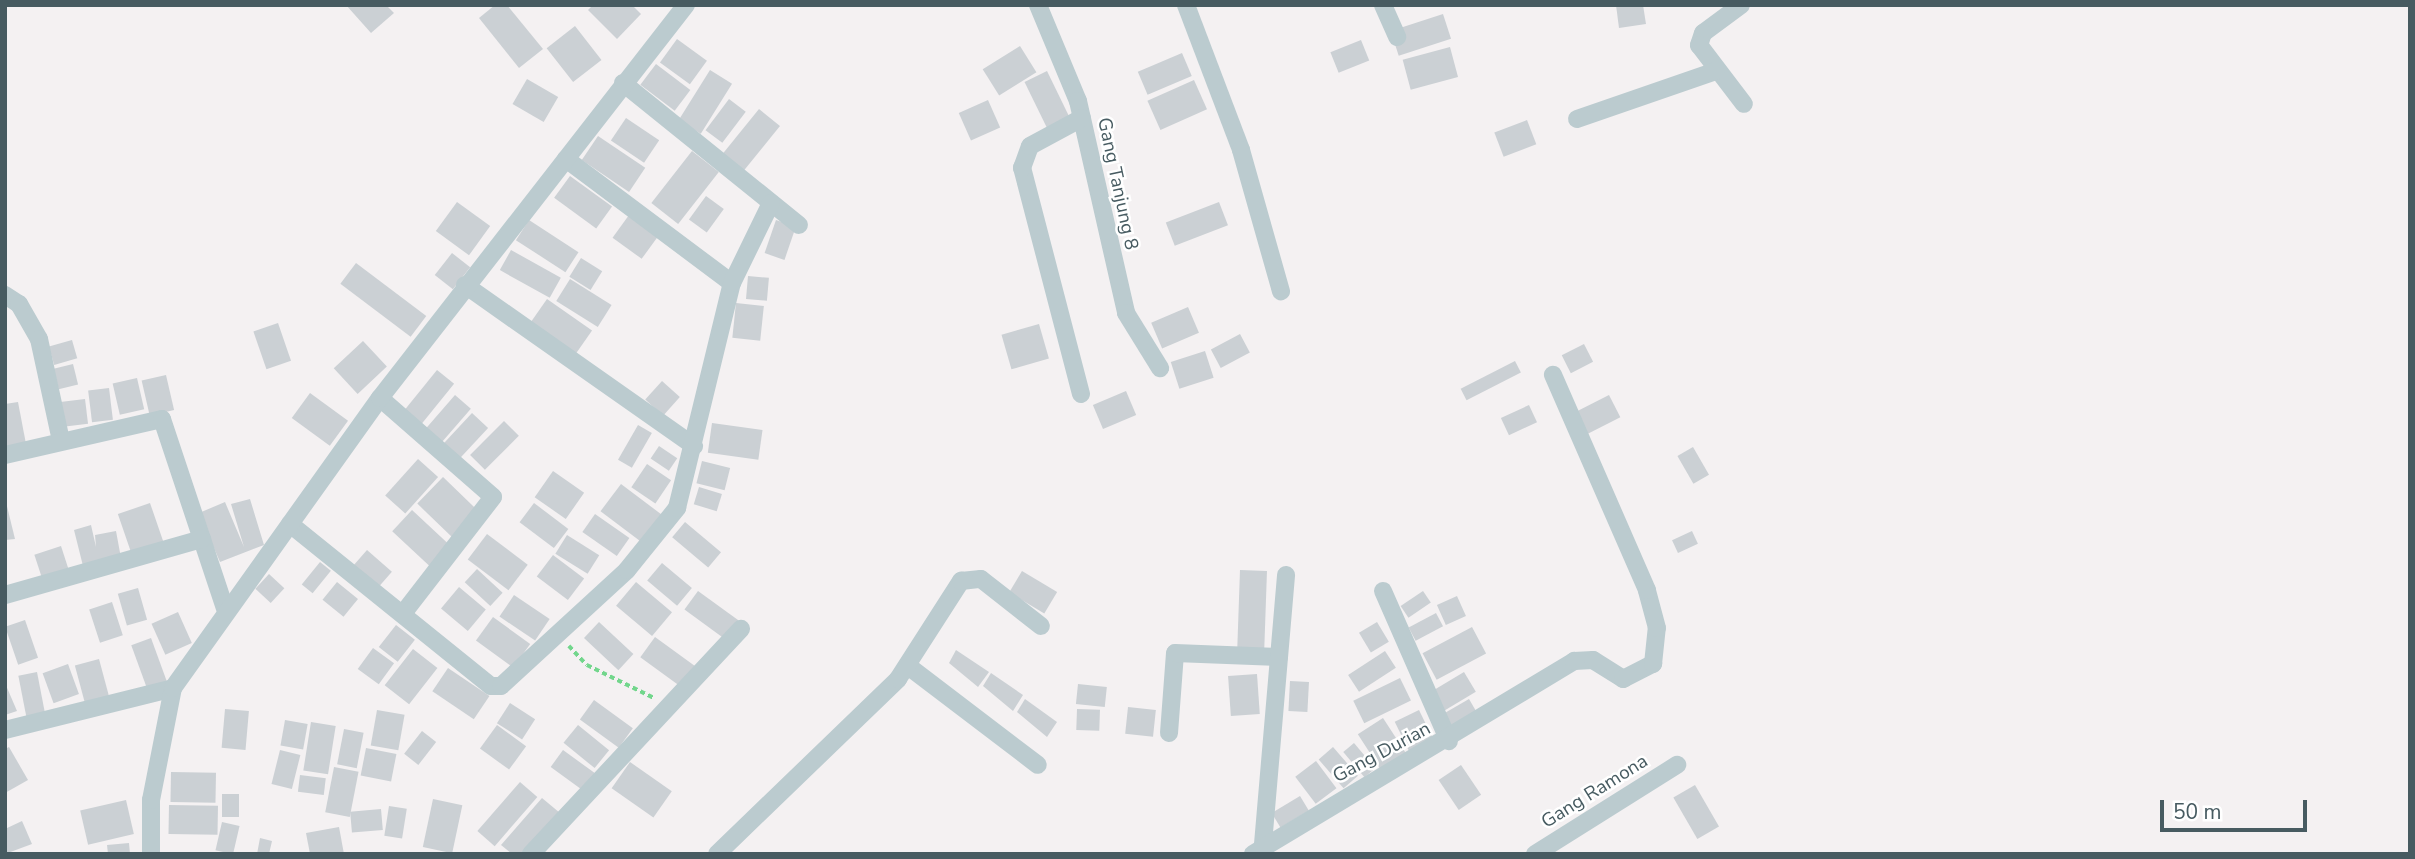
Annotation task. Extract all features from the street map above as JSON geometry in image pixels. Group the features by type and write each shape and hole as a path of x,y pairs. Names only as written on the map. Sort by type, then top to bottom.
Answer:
{"street":[{"name":"Gang Tanjung 8","path":"1038,5 1082,118 1126,313 1160,368"},
{"path":"1186,5 1241,150 1281,291"},
{"path":"1383,5 1397,37"},
{"path":"1741,5 1703,33 1699,45 1716,71 1744,104"},
{"path":"151,854 150,800 173,688 225,608 290,524 380,398 684,6"},
{"path":"1577,119 1716,71"},
{"path":"623,83 800,225"},
{"path":"1081,394 1022,168 1030,146 1082,118"},
{"path":"566,159 732,283"},
{"path":"290,524 404,612 491,686 508,681 560,637 656,539 677,508 732,283 771,203"},
{"path":"465,285 694,446"},
{"path":"5,295 19,304 39,340 61,441"},
{"name":"Gang Durian","path":"1258,849 1449,741 1580,660 1599,662 1623,679 1634,676 1653,664 1657,643 1637,561 1553,375"},
{"path":"380,398 493,496 404,612"},
{"path":"5,455 162,419 225,608"},
{"path":"5,595 202,539"},
{"path":"1258,849 1286,575"},
{"path":"718,854 908,666 954,588 967,577 981,579 1041,626"},
{"path":"1383,591 1449,741"},
{"path":"531,854 665,704 741,629"},
{"path":"1169,733 1175,653 1279,657"},
{"path":"908,666 1038,765"},
{"path":"5,730 173,688"},
{"name":"Gang Ramona","path":"1535,854 1676,765"}],"path":[{"path":"560,637 587,664 665,704"}],"building":[{"path":"346,5 386,5 394,13 371,33"},
{"path":"495,5 507,5 543,49 519,68 479,18"},
{"path":"593,5 632,5 641,14 617,39 588,10"},
{"path":"1616,5 1643,5 1646,24 1619,28"},
{"path":"1443,14 1451,39 1399,56 1391,31"},
{"path":"575,26 601,60 573,82 547,48"},
{"path":"677,39 707,61 690,84 660,62"},
{"path":"1361,40 1369,60 1339,73 1330,52"},
{"path":"1020,46 1036,72 999,96 983,69"},
{"path":"1450,47 1458,77 1411,90 1403,60"},
{"path":"1182,53 1192,76 1148,95 1138,72"},
{"path":"656,64 690,90 675,111 640,85"},
{"path":"710,70 732,84 701,134 679,120"},
{"path":"1047,71 1070,119 1048,130 1025,82"},
{"path":"527,79 558,97 544,122 512,104"},
{"path":"1194,80 1207,109 1160,130 1147,101"},
{"path":"729,99 746,112 722,143 706,130"},
{"path":"988,100 1000,127 971,140 959,113"},
{"path":"759,109 780,126 743,171 722,154"},
{"path":"626,118 659,140 644,163 611,140"},
{"path":"1527,120 1536,144 1504,157 1494,133"},
{"path":"598,136 645,168 629,192 582,160"},
{"path":"692,151 719,172 678,224 651,203"},
{"path":"570,176 612,207 596,228 554,198"},
{"path":"706,196 724,209 707,232 689,219"},
{"path":"457,202 490,226 469,255 436,231"},
{"path":"1219,202 1228,225 1175,246 1166,222"},
{"path":"629,215 658,236 642,259 613,238"},
{"path":"529,220 578,252 565,272 516,240"},
{"path":"776,220 796,227 784,260 765,253"},
{"path":"511,250 561,278 550,298 500,270"},
{"path":"452,253 470,267 453,289 435,275"},
{"path":"581,258 602,271 591,290 569,277"},
{"path":"356,263 426,316 411,337 340,284"},
{"path":"748,276 769,278 767,301 746,299"},
{"path":"570,279 612,305 598,327 556,301"},
{"path":"547,299 592,331 574,357 529,325"},
{"path":"736,303 764,306 760,341 732,338"},
{"path":"1188,307 1199,333 1162,348 1151,323"},
{"path":"278,323 291,361 266,369 253,331"},
{"path":"1039,324 1049,359 1011,369 1002,335"},
{"path":"1240,334 1250,353 1221,368 1211,349"},
{"path":"72,340 77,358 54,365 49,347"},
{"path":"363,341 387,367 358,394 334,368"},
{"path":"1584,344 1593,362 1571,373 1562,355"},
{"path":"1205,351 1214,378 1179,389 1171,362"},
{"path":"1515,361 1521,373 1467,400 1461,389"},
{"path":"73,364 78,384 59,389 54,369"},
{"path":"437,370 454,384 419,427 402,413"},
{"path":"166,375 174,410 150,416 142,381"},
{"path":"137,378 144,409 120,415 113,384"},
{"path":"662,381 680,397 663,416 645,400"},
{"path":"109,388 113,420 92,422 88,391"},
{"path":"1126,391 1136,415 1103,429 1093,405"},
{"path":"310,393 348,421 330,446 292,418"},
{"path":"455,395 471,409 441,443 425,429"},
{"path":"1609,395 1620,417 1583,436 1572,414"},
{"path":"85,399 88,424 61,427 58,402"},
{"path":"18,402 26,444 5,448 5,404"},
{"path":"1529,405 1537,422 1509,435 1501,418"},
{"path":"472,413 488,428 458,460 442,445"},
{"path":"504,421 519,436 485,470 470,455"},
{"path":"712,423 763,430 758,460 708,453"},
{"path":"638,425 652,433 632,468 618,460"},
{"path":"659,446 677,458 669,471 651,458"},
{"path":"1693,447 1709,475 1693,484 1677,456"},
{"path":"418,459 438,477 405,513 385,495"},
{"path":"702,461 730,468 725,490 696,483"},
{"path":"647,464 671,480 655,503 631,487"},
{"path":"553,471 584,493 566,519 535,497"},
{"path":"443,477 479,512 453,538 417,504"},
{"path":"621,484 668,520 648,547 601,511"},
{"path":"699,487 722,494 717,511 694,504"},
{"path":"5,498 15,539 5,540"},
{"path":"250,499 264,545 220,562 199,513 225,502 244,547 231,504"},
{"path":"150,503 165,546 133,558 118,514"},
{"path":"534,503 568,529 554,548 520,522"},
{"path":"412,510 449,545 430,566 392,531"},
{"path":"595,514 629,538 617,556 582,532"},
{"path":"685,522 721,552 708,568 672,537"},
{"path":"91,525 96,547 95,535 116,531 121,558 83,566 74,530"},
{"path":"1692,531 1698,544 1678,553 1672,540"},
{"path":"487,534 528,565 508,590 468,560"},
{"path":"567,535 599,555 588,574 555,554"},
{"path":"61,546 70,573 43,581 34,555"},
{"path":"367,550 392,572 376,591 351,569"},
{"path":"553,555 584,578 568,600 537,577"},
{"path":"320,562 331,571 313,593 302,585"},
{"path":"662,563 692,588 677,606 647,581"},
{"path":"477,569 503,593 490,606 465,582"},
{"path":"1240,570 1267,571 1264,652 1237,651"},
{"path":"1022,571 1057,592 1044,614 1009,592"},
{"path":"269,574 284,588 271,603 255,589"},
{"path":"337,582 358,599 344,617 323,600"},
{"path":"636,582 672,612 652,636 616,606"},
{"path":"459,587 486,609 468,631 441,608"},
{"path":"138,588 147,620 127,626 118,594"},
{"path":"698,591 740,622 727,640 684,610"},
{"path":"1423,591 1431,603 1408,618 1401,606"},
{"path":"514,595 550,619 535,641 499,617"},
{"path":"1457,596 1466,616 1446,625 1437,605"},
{"path":"112,602 123,635 100,643 89,609"},
{"path":"178,612 192,643 165,655 152,624"},
{"path":"1436,613 1443,626 1416,641 1409,628"},
{"path":"493,617 530,644 513,667 476,640"},
{"path":"25,620 38,658 18,665 5,627"},
{"path":"599,622 633,654 618,670 584,638"},
{"path":"1377,622 1389,642 1371,653 1359,633"},
{"path":"396,625 415,640 398,662 379,647"},
{"path":"1472,627 1486,653 1437,680 1423,653"},
{"path":"655,637 696,667 682,687 640,657"},
{"path":"151,638 167,683 148,690 131,645"},
{"path":"373,648 394,663 379,684 358,669"},
{"path":"413,649 437,668 409,704 385,685"},
{"path":"956,650 989,672 978,687 949,663"},
{"path":"1385,651 1396,668 1359,692 1348,675"},
{"path":"99,659 110,701 86,707 75,665"},
{"path":"68,664 79,694 54,703 43,673"},
{"path":"448,668 489,696 474,719 432,691"},
{"path":"37,672 46,717 27,721 18,676"},
{"path":"1464,672 1476,692 1444,711 1432,691"},
{"path":"991,673 1023,695 1013,711 983,686"},
{"path":"1257,674 1260,714 1231,716 1228,676"},
{"path":"1400,678 1411,700 1364,723 1353,701"},
{"path":"1290,681 1309,682 1307,712 1288,711"},
{"path":"5,683 17,711 5,715"},
{"path":"1078,684 1107,687 1105,707 1076,704"},
{"path":"1025,699 1057,722 1047,737 1017,712"},
{"path":"1469,699 1477,713 1449,729 1441,715"},
{"path":"594,700 633,728 619,748 580,719"},
{"path":"510,703 535,719 522,739 497,723"},
{"path":"1128,707 1156,710 1153,737 1125,734"},
{"path":"225,709 249,711 246,750 222,748"},
{"path":"1077,709 1100,710 1099,731 1076,730"},
{"path":"377,710 405,715 398,750 371,745"},
{"path":"1419,710 1435,743 1411,755 1395,722"},
{"path":"1383,718 1406,754 1381,770 1358,734"},
{"path":"285,720 308,724 303,750 280,746"},
{"path":"311,722 336,726 328,774 303,770"},
{"path":"497,725 526,746 509,770 480,748"},
{"path":"578,725 609,750 595,768 564,743"},
{"path":"344,729 364,733 357,768 337,764"},
{"path":"422,731 436,742 418,765 404,754"},
{"path":"1354,743 1375,768 1364,777 1343,752"},
{"path":"9,747 28,780 5,793 5,749"},
{"path":"1333,747 1358,776 1344,788 1319,759"},
{"path":"366,748 396,754 391,781 361,775"},
{"path":"280,750 300,755 292,789 272,784"},
{"path":"563,750 598,775 585,792 551,767"},
{"path":"1316,761 1336,788 1316,804 1295,777"},
{"path":"630,762 672,791 653,817 612,788"},
{"path":"1461,765 1481,795 1459,810 1439,780"},
{"path":"334,767 359,772 350,817 325,812"},
{"path":"171,772 216,773 215,803 170,802"},
{"path":"300,775 326,778 324,795 298,792"},
{"path":"520,782 537,797 495,846 477,831"},
{"path":"1695,785 1719,827 1697,839 1673,798"},
{"path":"222,794 239,794 239,817 222,817"},
{"path":"1300,796 1309,811 1280,828 1272,813"},
{"path":"542,798 560,813 525,854 512,854 501,845"},
{"path":"433,799 462,805 452,853 423,847"},
{"path":"126,800 134,834 88,845 80,811"},
{"path":"169,805 218,806 217,835 168,834"},
{"path":"389,806 407,809 402,838 384,836"},
{"path":"381,809 383,830 352,833 350,812"},
{"path":"22,821 32,844 5,854 5,829"},
{"path":"222,822 240,826 233,854 215,850"},
{"path":"339,827 344,854 310,854 306,833"},
{"path":"260,838 272,841 269,854 257,854"},
{"path":"129,843 130,854 108,854 107,845"}]}
